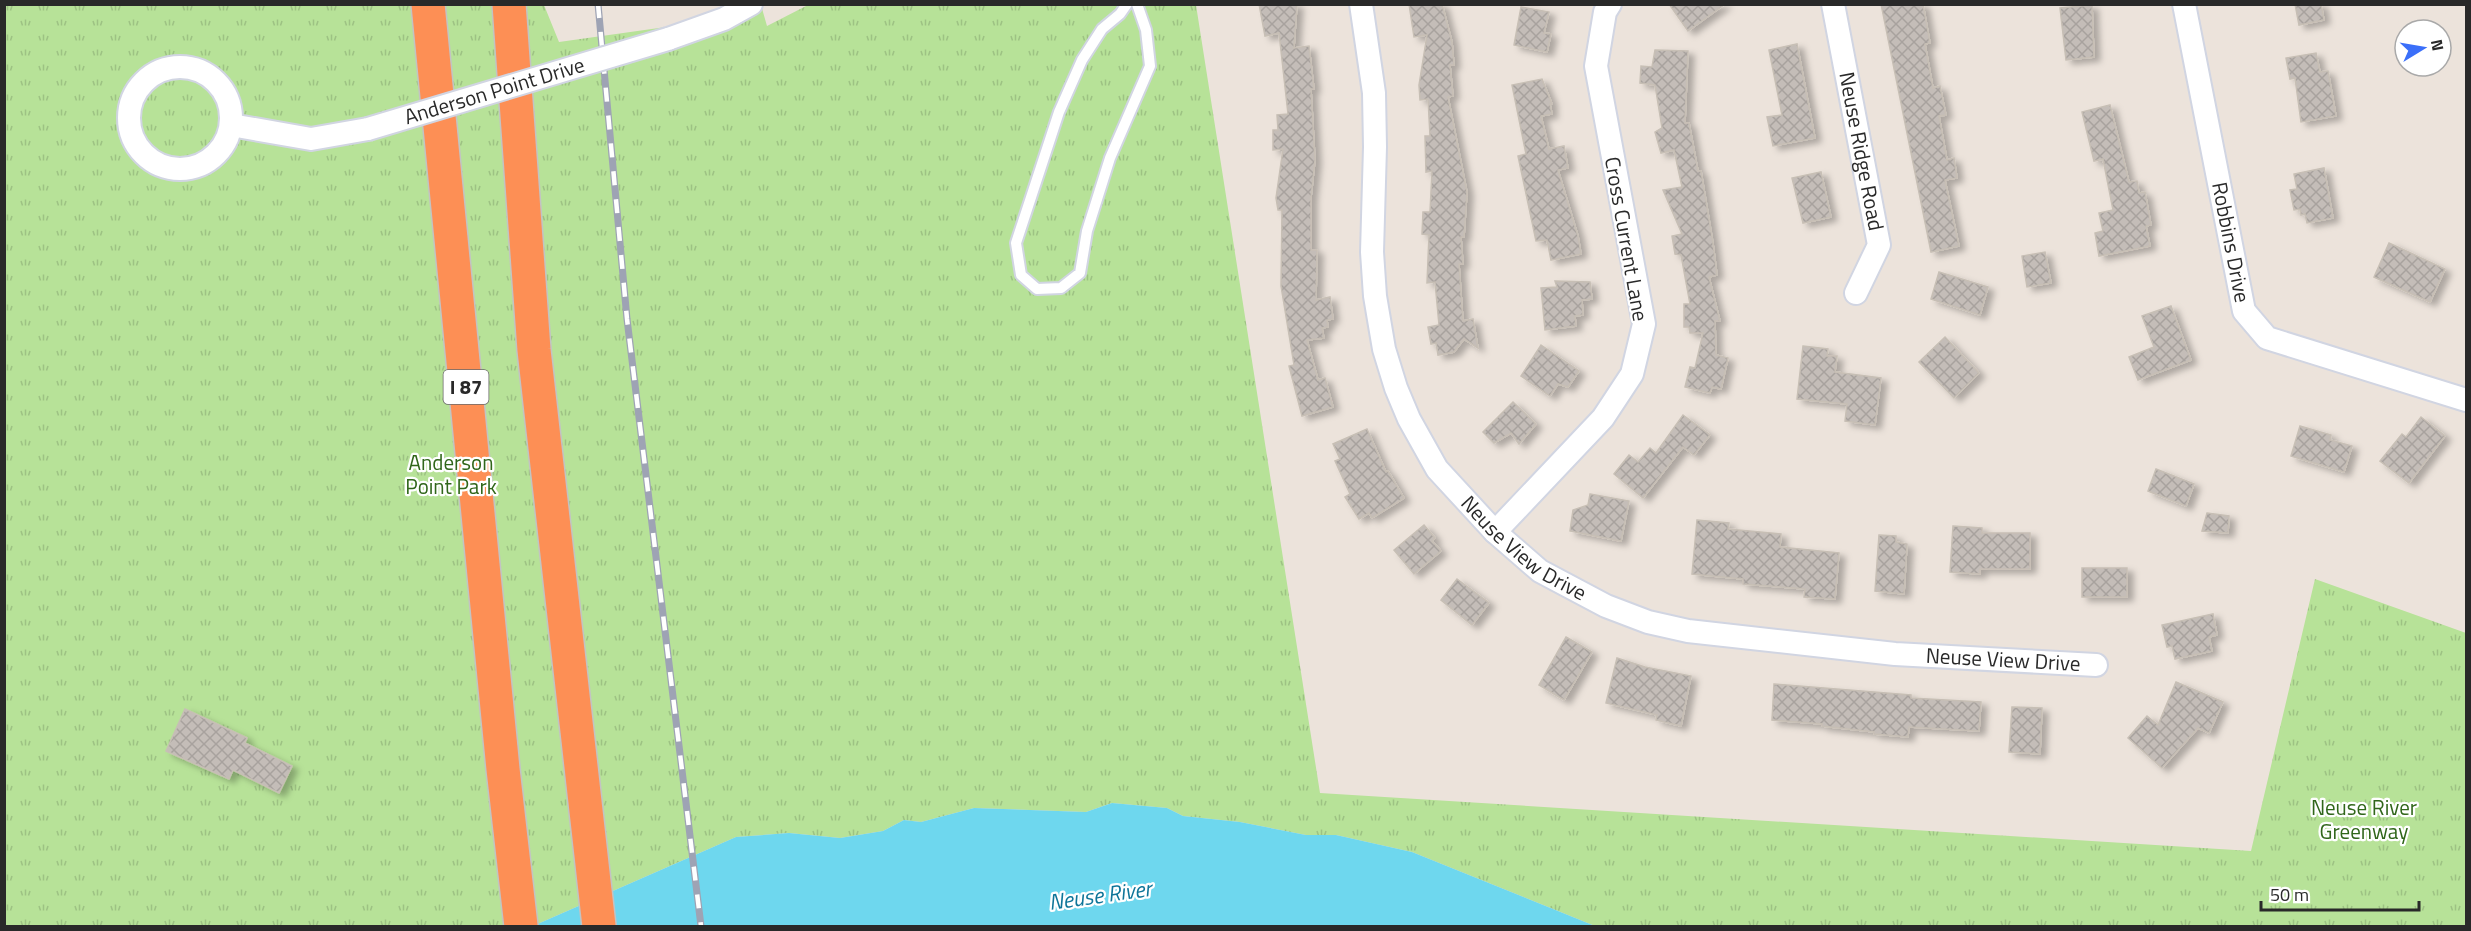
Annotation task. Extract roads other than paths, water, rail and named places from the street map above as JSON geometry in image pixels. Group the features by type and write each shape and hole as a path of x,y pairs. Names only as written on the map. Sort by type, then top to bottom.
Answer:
{"highway":[{"name":"I 87","path":"428,4 503,769 521,927"},
{"path":"509,4 534,350 599,927"}],"street":[{"name":"Anderson Point Drive","path":"231,125 311,139 368,129 668,39 724,19 751,4"},
{"name":"Neuse View Drive","path":"1361,4 1374,93 1376,147 1372,252 1375,296 1384,349 1396,388 1409,419 1437,469 1495,532 1540,571 1606,606 1648,622 1688,631 1895,654 2096,665"},
{"name":"Cross Current Lane","path":"1495,532 1603,418 1632,374 1644,324 1596,66 1605,12 1610,4"},
{"name":"Neuse Ridge Road","path":"1833,4 1879,245 1856,293"},
{"name":"Robbins Drive","path":"2184,4 2244,311 2267,338 2466,399"},
{"path":"185,67 201,71 225,93 231,108 231,125 220,151 209,161 195,168 179,170 164,167 150,160 139,148 131,133 129,116 132,100 140,86 153,75 168,68 185,67"}],"lane":[{"path":"1126,4 1120,14 1102,29 1082,60 1059,112 1031,192 1016,243 1021,275 1037,289 1061,288 1080,273 1088,231 1110,159 1150,66 1146,30 1137,4"}],"water":[{"name":"Neuse River","path":"1112,803 1167,808 1183,816 1240,822 1306,835 1336,835 1412,852 1595,926 533,926 736,837 789,833 840,838 883,831 904,820 921,822 974,808 1086,812"}],"railway":[{"path":"598,4 627,319 701,926"}],"park label":[{"name":"Anderson Point Park","path":"451,475"},
{"name":"Neuse River Greenway","path":"2364,820"}]}
